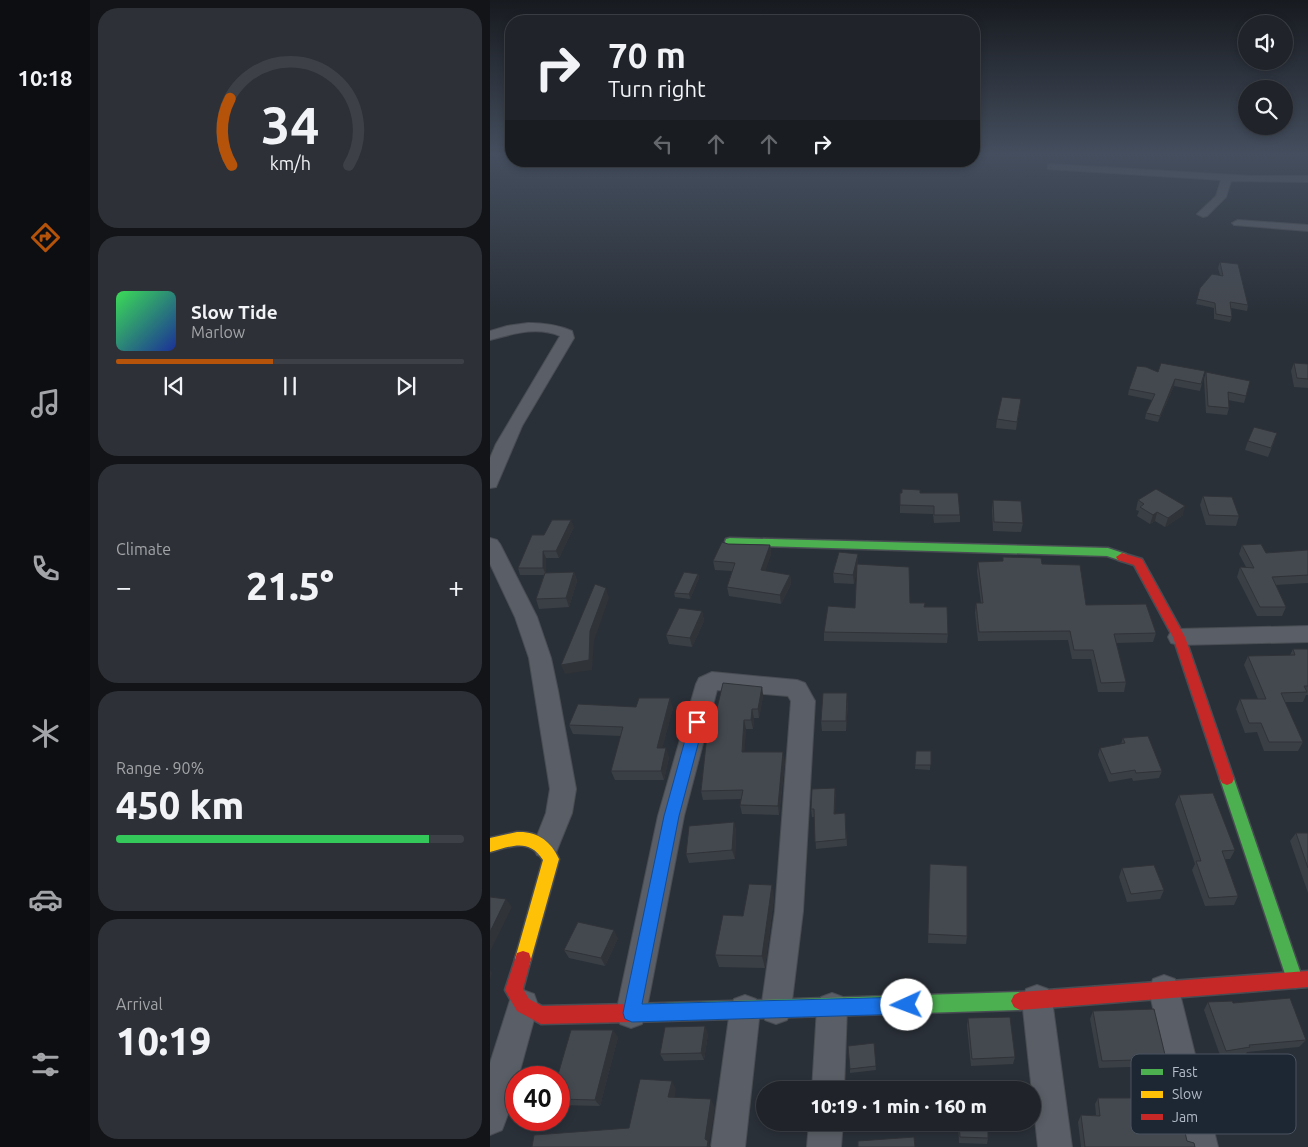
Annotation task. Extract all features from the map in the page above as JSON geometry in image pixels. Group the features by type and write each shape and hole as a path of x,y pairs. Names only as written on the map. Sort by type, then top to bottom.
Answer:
{"street":[{"path":"1203,214 1210,208"},
{"path":"1238,223 1308,228"},
{"path":"490,336 510,329 545,329 562,331 567,334 567,338 509,436 500,454 490,483"},
{"path":"730,542 1108,552 1138,562 1179,637 1294,980"},
{"path":"490,544 526,617 540,658 547,691 563,789 559,813 546,846"},
{"path":"1179,637 1308,634"},
{"path":"632,1013 671,816 707,684 712,681 788,686 797,689 803,701 789,911 760,1010 728,1147"},
{"path":"490,845 517,838 535,839 546,846 551,859 514,990 523,1005 541,1014 832,1008 1037,1000 1308,979"},
{"path":"1164,990 1179,1054"},
{"path":"1037,1000 1055,1147"},
{"path":"490,1118 523,1005"},
{"path":"828,1081 832,1008"},
{"path":"824,1147 825,1131"},
{"path":"1198,1134 1201,1147"}],"building":[{"path":"1220,262 1238,264 1248,305 1230,302 1232,317 1216,314 1215,303 1197,299 1200,288 1212,274 1223,276"},
{"path":"1161,363 1205,371 1201,384 1175,379 1160,416 1146,413 1155,394 1129,389 1137,366 1146,367 1158,372"},
{"path":"1294,363 1308,364 1308,379 1297,378"},
{"path":"1206,372 1250,381 1246,396 1228,392 1229,408 1208,406"},
{"path":"1002,397 1021,399 1017,422 997,419"},
{"path":"1254,427 1277,433 1271,448 1248,441"},
{"path":"902,489 920,490 920,493 958,493 960,515 934,515 934,506 900,505"},
{"path":"1156,489 1185,506 1168,518 1157,512 1153,515 1140,507 1144,504 1138,500"},
{"path":"1203,496 1232,497 1239,516 1209,515"},
{"path":"993,500 1021,501 1023,523 994,522"},
{"path":"552,520 571,520 556,551 543,551 543,568 518,568 532,535 544,535"},
{"path":"722,542 728,544 770,545 761,570 790,575 780,595 727,587 735,563 713,561"},
{"path":"1261,544 1266,553 1308,550 1308,575 1272,577 1286,607 1260,607 1240,567 1254,568 1242,545"},
{"path":"839,552 858,554 853,575 833,573"},
{"path":"1003,557 1041,558 1042,564 1080,565 1086,605 1146,604 1156,633 1114,634 1126,682 1101,683 1093,650 1074,650 1070,631 979,632 976,603 983,603 978,562 1003,561"},
{"path":"857,564 909,567 910,603 925,603 924,607 947,607 948,634 824,632 828,606 855,608"},
{"path":"574,572 566,598 536,599 545,573"},
{"path":"684,572 698,574 689,594 674,593"},
{"path":"595,584 606,588 590,631 589,660 561,665"},
{"path":"679,608 702,611 690,638 666,635"},
{"path":"1293,649 1308,649 1308,686 1304,686 1307,692 1281,693 1303,742 1269,742 1261,723 1249,723 1240,699 1266,699 1248,656 1295,655"},
{"path":"723,683 762,687 758,709 752,709 751,720 744,720 742,752 783,752 778,806 740,805 743,790 701,791 708,725 713,725"},
{"path":"823,693 847,693 846,721 821,721"},
{"path":"639,698 670,698 657,748 666,748 661,771 611,771 623,727 569,725 578,704 636,707"},
{"path":"1148,736 1162,771 1136,773 1135,770 1111,774 1100,748 1125,743 1123,738"},
{"path":"916,751 931,751 931,765 915,765"},
{"path":"835,788 834,814 845,813 846,839 815,842 814,809 811,809 812,789"},
{"path":"1213,793 1235,850 1222,851 1238,896 1209,898 1196,861 1201,861 1179,795"},
{"path":"734,822 732,850 686,854 689,826"},
{"path":"1296,833 1308,833 1308,868"},
{"path":"930,864 967,866 967,936 928,934"},
{"path":"1154,865 1164,890 1131,894 1122,868"},
{"path":"749,884 772,885 762,956 715,955 723,915 743,916"},
{"path":"490,897 506,899 490,932"},
{"path":"578,922 614,930 601,958 564,950"},
{"path":"1290,998 1306,1040 1249,1045 1250,1047 1226,1051 1208,1002 1232,1001 1233,1003"},
{"path":"1154,1009 1165,1054 1131,1054 1131,1060 1102,1061 1093,1011"},
{"path":"1010,1017 1015,1057 972,1059 968,1018"},
{"path":"705,1026 701,1053 660,1054 665,1027"},
{"path":"571,1030 613,1030 595,1100 570,1099 570,1066 560,1066"},
{"path":"874,1043 876,1066 850,1069 848,1046"},
{"path":"640,1079 672,1081 668,1097 711,1099 705,1139 708,1141 707,1147 532,1147 534,1135 629,1128"},
{"path":"1098,1098 1131,1098 1131,1134 1185,1134 1187,1141 1194,1143 1195,1147 1085,1147 1081,1115 1100,1116"},
{"path":"960,1131 988,1131 988,1138 960,1137"},
{"path":"914,1137 915,1147 858,1147 858,1141"}],"traffic: fast":[{"path":"730,542 1108,552 1122,557"},
{"path":"1227,779 1295,980"},
{"path":"630,1013 1020,1001"}],"traffic: slow":[{"path":"490,845 525,838 539,844 551,859 523,959"}],"traffic: jam":[{"path":"1122,557 1138,562 1179,637 1227,779"},
{"path":"523,959 514,990 523,1005 541,1015 630,1013"},
{"path":"1020,1001 1308,979"}],"route":[{"path":"697,722 671,816 632,1013 907,1005"}]}
